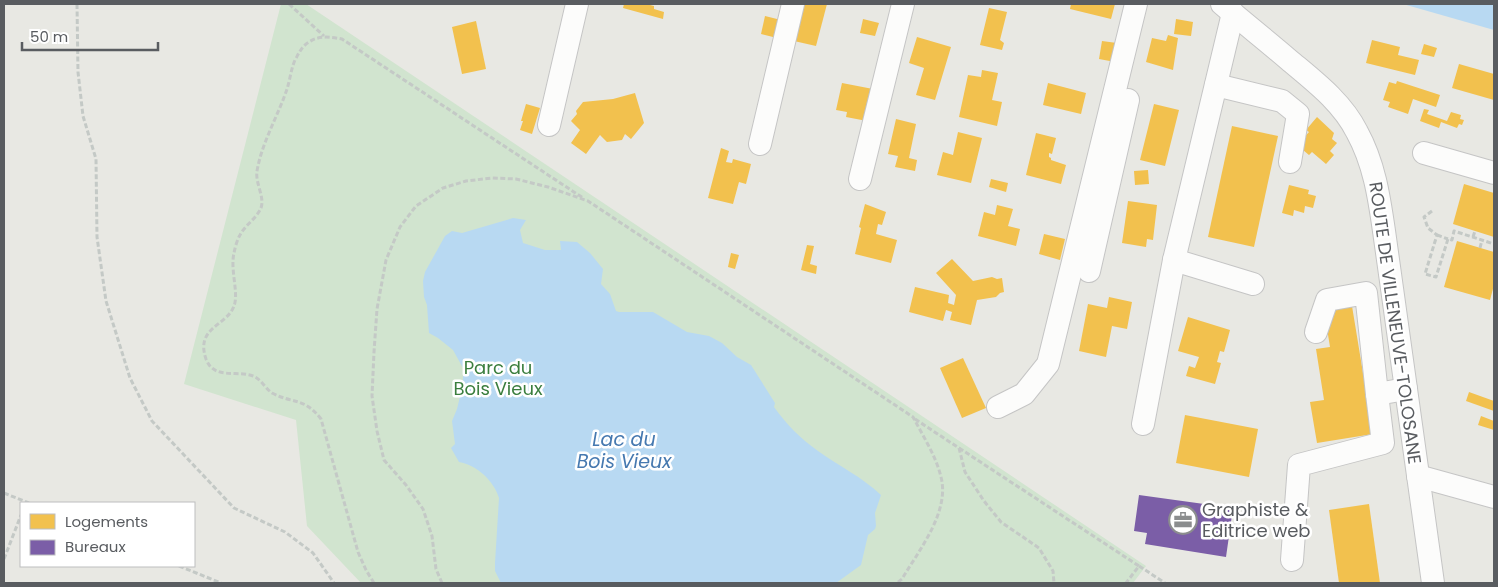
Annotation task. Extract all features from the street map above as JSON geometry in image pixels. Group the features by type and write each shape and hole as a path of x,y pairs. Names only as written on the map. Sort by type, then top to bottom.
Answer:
{"street":[{"path":"549,125 577,4"},
{"path":"760,144 793,4"},
{"path":"860,179 902,4"},
{"path":"998,407 1024,394 1048,364 1136,4"},
{"path":"1089,272 1150,4"},
{"path":"1143,424 1174,260 1216,85 1227,8"},
{"name":"ROUTE DE VILLENEUVE-TOLOSANE","path":"1227,8 1322,87 1342,109 1357,130 1368,156 1377,188 1432,583"},
{"path":"1216,85 1282,101 1298,114 1290,162"},
{"path":"1424,153 1494,173"},
{"path":"1174,260 1253,284"},
{"path":"1292,560 1299,465 1384,443 1366,293 1327,300 1316,332"},
{"path":"1377,394 1406,389"},
{"path":"1418,476 1494,497"}],"path":[{"path":"78,4 78,72 83,116 96,159 99,255 106,301 130,378 152,420 234,508 284,532 313,553 334,583"},
{"path":"289,4 324,37"},
{"path":"374,583 358,552 321,419 314,409 304,402 272,392 255,376 223,374 212,368 206,360 204,349 211,328 234,307 236,299 232,275 233,255 240,235 256,217 262,205 257,170 265,144 288,89 294,62 301,49 310,41 324,37 342,39 1165,583"},
{"path":"442,583 436,569 432,536 423,509 406,485 384,460 377,430 372,396 374,352 377,309 386,260 400,227 416,206 443,188 458,183 492,178 516,179 548,187 588,201"},
{"path":"1432,211 1424,218 1428,228 1437,235 1452,240 1454,231 1494,244"},
{"path":"1473,237 1475,231"},
{"path":"1437,235 1425,274 1436,277 1448,239"},
{"path":"1480,248 1482,240"},
{"path":"898,583 935,522 943,498 941,477 934,456 913,417"},
{"path":"959,448 965,472 984,500 1001,522 1039,548 1052,571 1054,583"},
{"path":"4,493 25,502"},
{"path":"4,559 20,519"},
{"path":"1126,583 1139,566"},
{"path":"181,567 221,583"}],"green space":[{"name":"Parc du Bois Vieux","path":"281,4 306,4 1146,566 1133,583 361,583 307,526 296,420 184,384"}],"water":[{"path":"1403,4 1494,4 1494,30"},
{"name":"Lac du Bois Vieux","path":"513,218 526,220 520,230 523,243 545,250 561,250 560,241 577,242 590,253 603,269 601,284 610,294 616,311 653,312 687,332 709,336 722,343 737,357 751,365 775,403 774,407 794,431 818,451 858,477 881,495 875,513 876,526 868,535 861,565 836,583 501,583 495,571 499,498 489,480 478,470 459,462 451,448 455,444 452,421 463,384 463,368 453,350 429,333 423,281 425,272 445,236 452,231 462,233"}],"building: Logements":[{"path":"624,4 654,6 654,9 664,12 663,19 623,8"},
{"path":"804,4 827,4 816,46 794,41"},
{"path":"1071,4 1115,4 1111,19 1070,9"},
{"path":"989,8 1007,12 1000,40 1004,43 1002,50 980,45"},
{"path":"765,16 785,21 781,39 761,34"},
{"path":"863,19 879,23 875,36 860,33"},
{"path":"1176,19 1193,22 1191,36 1174,34"},
{"path":"476,21 486,69 462,74 452,27"},
{"path":"1168,35 1178,38 1173,70 1146,62 1152,38 1166,41"},
{"path":"917,37 951,47 935,100 916,95 924,68 909,63"},
{"path":"1372,40 1400,47 1398,55 1419,60 1415,75 1366,63"},
{"path":"1102,41 1117,43 1115,62 1099,59"},
{"path":"1424,44 1437,48 1434,57 1421,54"},
{"path":"1459,64 1494,74 1494,100 1452,88"},
{"path":"982,70 998,73 992,100 1002,102 997,126 959,117 968,75 981,77"},
{"path":"1397,81 1440,95 1436,107 1413,99 1408,114 1388,107 1390,102 1383,100 1389,82 1396,84"},
{"path":"842,83 873,89 867,121 846,117 847,112 836,110"},
{"path":"1048,83 1086,93 1081,114 1043,105"},
{"path":"635,93 644,123 631,139 625,134 622,140 607,142 600,135 586,154 571,143 580,130 571,121 583,102 613,99"},
{"path":"526,104 540,108 532,134 520,130"},
{"path":"1154,104 1179,110 1165,166 1140,160"},
{"path":"1424,109 1429,110 1427,114 1447,121 1451,112 1461,115 1460,119 1464,120 1462,125 1459,124 1457,128 1441,122 1439,128 1420,121"},
{"path":"1317,117 1334,133 1332,139 1337,143 1330,151 1334,155 1326,164 1312,152 1309,155 1297,145 1309,132 1306,130"},
{"path":"896,119 916,124 909,158 917,160 915,171 895,167 898,156 888,154"},
{"path":"1232,126 1278,136 1254,247 1208,237"},
{"path":"958,132 982,138 971,183 937,175 943,152 953,155"},
{"path":"1036,133 1056,138 1052,154 1049,153 1049,157 1051,160 1066,165 1061,184 1026,175"},
{"path":"721,148 729,151 726,162 732,163 733,159 751,164 746,184 739,182 733,204 708,198"},
{"path":"1148,170 1149,184 1135,185 1134,171"},
{"path":"991,179 1008,183 1006,192 989,187"},
{"path":"1464,184 1494,193 1494,237 1453,224"},
{"path":"1289,185 1309,190 1308,194 1316,196 1313,208 1305,206 1304,213 1294,210 1293,216 1282,213"},
{"path":"1128,201 1157,205 1153,240 1147,239 1146,247 1122,243"},
{"path":"865,204 886,212 882,225 878,224 876,234 897,240 891,263 855,254"},
{"path":"997,205 1013,209 1008,226 1020,229 1016,246 978,236 984,212 995,215"},
{"path":"1044,234 1065,239 1060,260 1039,254"},
{"path":"1457,241 1494,252 1494,285 1490,300 1444,287"},
{"path":"807,245 814,246 810,264 817,266 816,274 801,270"},
{"path":"731,253 739,255 735,269 728,267"},
{"path":"952,259 973,281 992,277 1002,278 1004,292 996,297 977,300 971,325 950,320 952,312 946,310 943,321 909,312 915,287 949,295 948,303 954,305 956,295 936,273"},
{"path":"1109,297 1132,302 1127,329 1112,326 1106,357 1079,351 1088,304 1107,308"},
{"path":"1352,306 1373,434 1317,443 1310,402 1324,400 1316,349 1330,347 1324,310"},
{"path":"1188,317 1230,330 1224,352 1220,351 1217,362 1221,363 1215,384 1186,376 1189,366 1195,368 1199,357 1178,351"},
{"path":"963,358 986,408 962,418 940,368"},
{"path":"1469,392 1494,401 1494,411 1466,401"},
{"path":"1185,415 1258,429 1249,477 1176,463"},
{"path":"1481,416 1494,421 1494,430 1478,425"},
{"path":"1369,504 1380,583 1339,583 1329,510"}],"building: Bureaux":[{"name":"Graphiste & Editrice web","path":"1139,495 1233,508 1226,557 1145,544 1147,533 1134,531"}],"place":[{"name":"Graphiste & Editrice web","path":"1183,520"}]}
